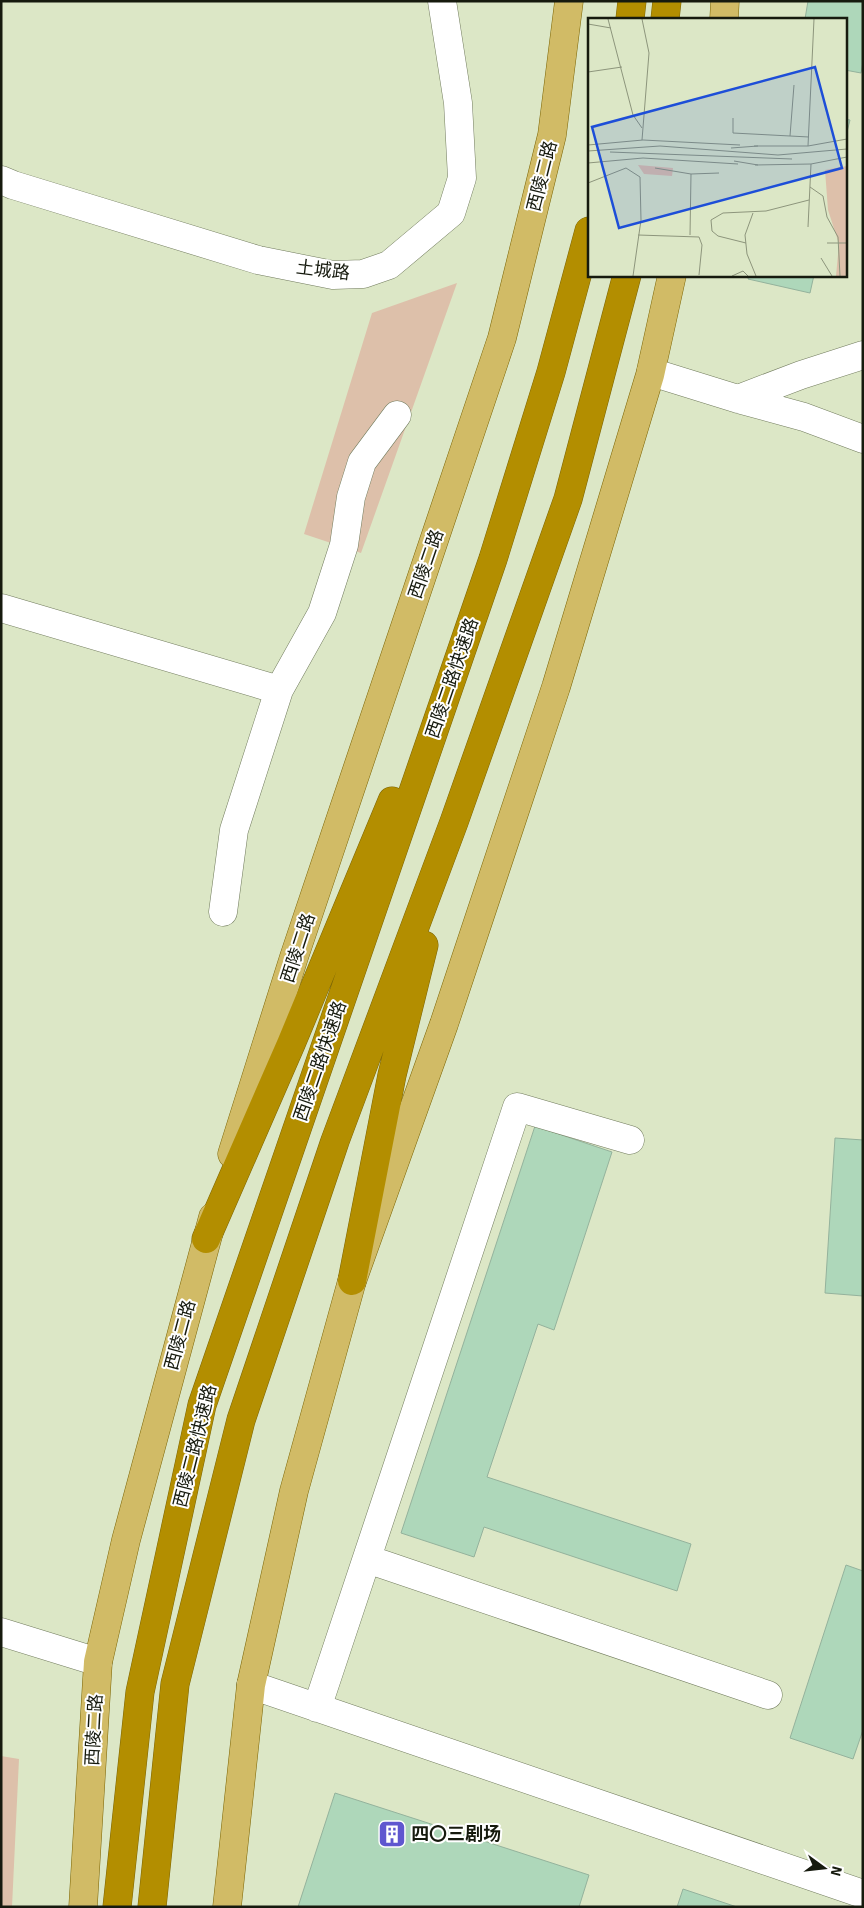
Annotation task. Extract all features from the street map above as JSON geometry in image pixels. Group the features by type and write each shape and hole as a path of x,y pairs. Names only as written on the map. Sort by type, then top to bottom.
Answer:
{"highway":[{"path":"630,18 632,1"},
{"path":"665,18 668,1"},
{"name":"西陵二路快速路","path":"116,1907 140,1692 202,1405 493,559 551,372 588,235"},
{"path":"152,1907 175,1684 241,1420 335,1141 454,822 568,498 627,276"},
{"path":"206,1239 291,1044 493,559"},
{"path":"352,1281 392,1074 454,822"}],"main road":[{"name":"西陵二路","path":"83,1907 98,1662 126,1540 206,1239 294,958 502,338 552,135 569,1"},
{"path":"724,18 725,1"},
{"path":"228,1907 250,1685 294,1491 352,1281 444,1024 556,687 651,372 672,276"}],"street":[{"name":"土城路","path":"1,180 258,260 333,275 363,274 388,265 452,213 462,178 458,103 442,1"},
{"path":"738,399 801,375 863,355"},
{"path":"651,372 804,417 863,439"},
{"path":"223,912 234,830 279,690 322,614 344,545 351,498 362,462 397,415"},
{"path":"1,608 279,690"},
{"path":"318,1708 517,1107 630,1140"},
{"path":"367,1559 768,1695"},
{"path":"1,1632 98,1662"},
{"path":"250,1685 863,1894"}],"shaded area":[{"path":"457,283 361,553 304,534 372,313"},
{"path":"1,1756 19,1759 12,1907 1,1907"}],"building":[{"path":"808,1 863,1 863,62 861,73 846,70 846,18 805,18"},
{"path":"846,119 850,120 846,136"},
{"path":"749,276 814,276 810,293 748,279"},
{"path":"535,1126 612,1152 554,1330 538,1324 487,1477 691,1544 677,1591 484,1527 474,1557 401,1533"},
{"path":"835,1138 863,1140 863,1296 825,1293"},
{"path":"846,1565 863,1571 863,1730 853,1759 790,1738"},
{"name":"四〇三剧场","path":"335,1793 589,1875 579,1907 298,1907"},
{"path":"683,1889 737,1907 677,1907"}],"place":[{"name":"四〇三剧场","path":"392,1834"}]}
